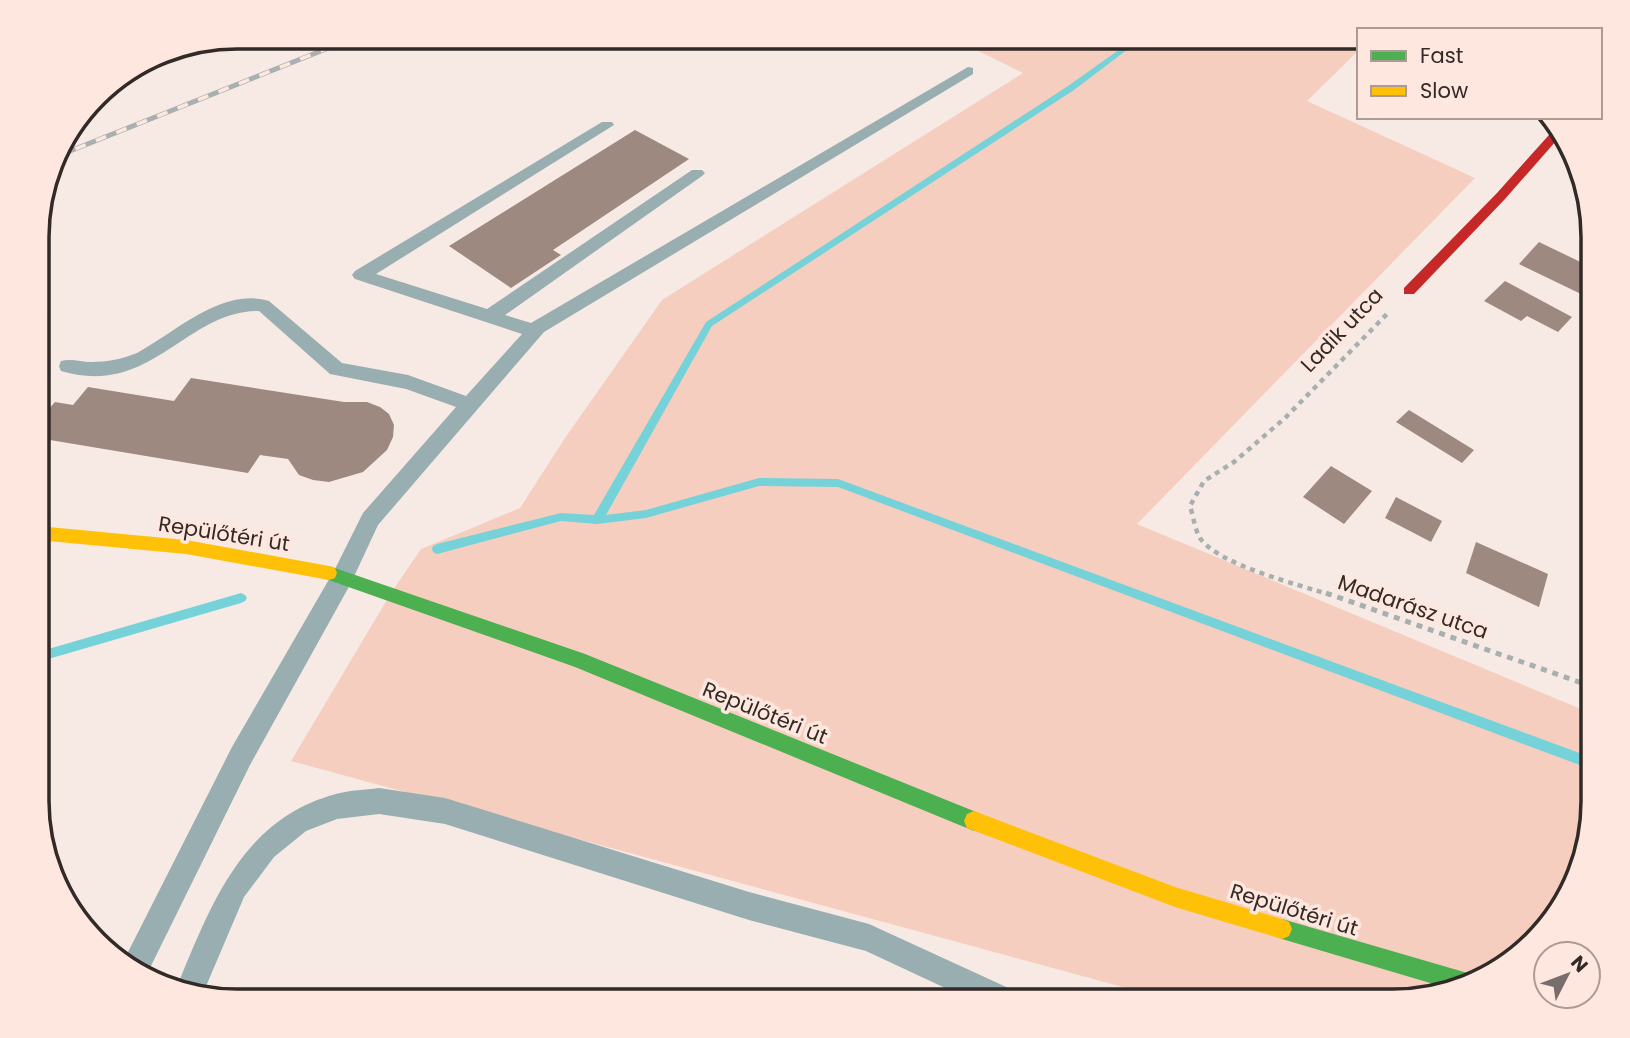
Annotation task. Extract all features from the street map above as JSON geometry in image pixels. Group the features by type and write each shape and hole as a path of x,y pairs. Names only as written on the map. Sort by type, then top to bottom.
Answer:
{"street":[{"name":"Ladik utca","path":"1409,291 1553,138"},
{"name":"Repülőtéri út","path":"49,534 186,547 344,576 579,660 953,813 1175,897 1452,979"}],"lane":[{"path":"139,961 241,756 344,576 370,519 534,331 968,71"},
{"path":"534,331 361,275 607,125"},
{"path":"489,317 698,173"},
{"path":"68,366 90,370 129,364 225,310 247,302 263,305 337,369 408,382 470,405"},
{"path":"193,983 235,888 265,848 296,822 337,806 379,801 445,811 749,906 869,938 978,989"}],"path":[{"name":"Ladik utca","path":"1222,555 1200,538 1190,506 1204,481 1234,462 1285,418 1409,291"},
{"name":"Madarász utca","path":"1222,555 1264,574 1335,596 1581,683"}],"shaded area":[{"path":"974,49 1357,49 1307,101 1475,178 1137,524 1581,709 1581,813 1571,861 1562,884 1534,925 1517,942 1487,964 1453,979 1405,989 1130,989 291,761 391,593 421,549 520,508 565,438 662,300 1023,73"}],"building":[{"path":"635,130 689,159 553,250 561,255 511,288 449,246"},
{"path":"1539,242 1581,262 1581,294 1519,264"},
{"path":"1505,281 1572,317 1558,332 1527,316 1521,321 1484,301"},
{"path":"191,378 344,402 367,402 389,414 394,425 393,437 387,450 363,472 329,482 299,475 288,459 260,455 248,473 49,440 49,409 55,402 73,405 88,387 174,401"},
{"path":"1409,410 1474,450 1462,463 1396,422"},
{"path":"1331,466 1372,491 1344,524 1303,497"},
{"path":"1396,497 1442,521 1431,542 1385,518"},
{"path":"1476,542 1548,574 1539,607 1466,573"}],"waterway":[{"path":"597,520 709,324 1071,88 1125,49"},
{"path":"597,520 646,514 759,482 838,483 1581,760"},
{"path":"437,549 561,517 597,520"},
{"path":"49,654 241,598"}],"railway":[{"path":"70,151 326,49"}],"traffic: fast":[{"path":"329,573 579,660 974,821"},
{"path":"1282,929 1452,979"}],"traffic: slow":[{"path":"49,534 186,547 329,573"},
{"path":"974,821 1175,897 1282,929"}],"traffic: jam":[{"path":"1409,291 1501,196 1552,138"}]}
